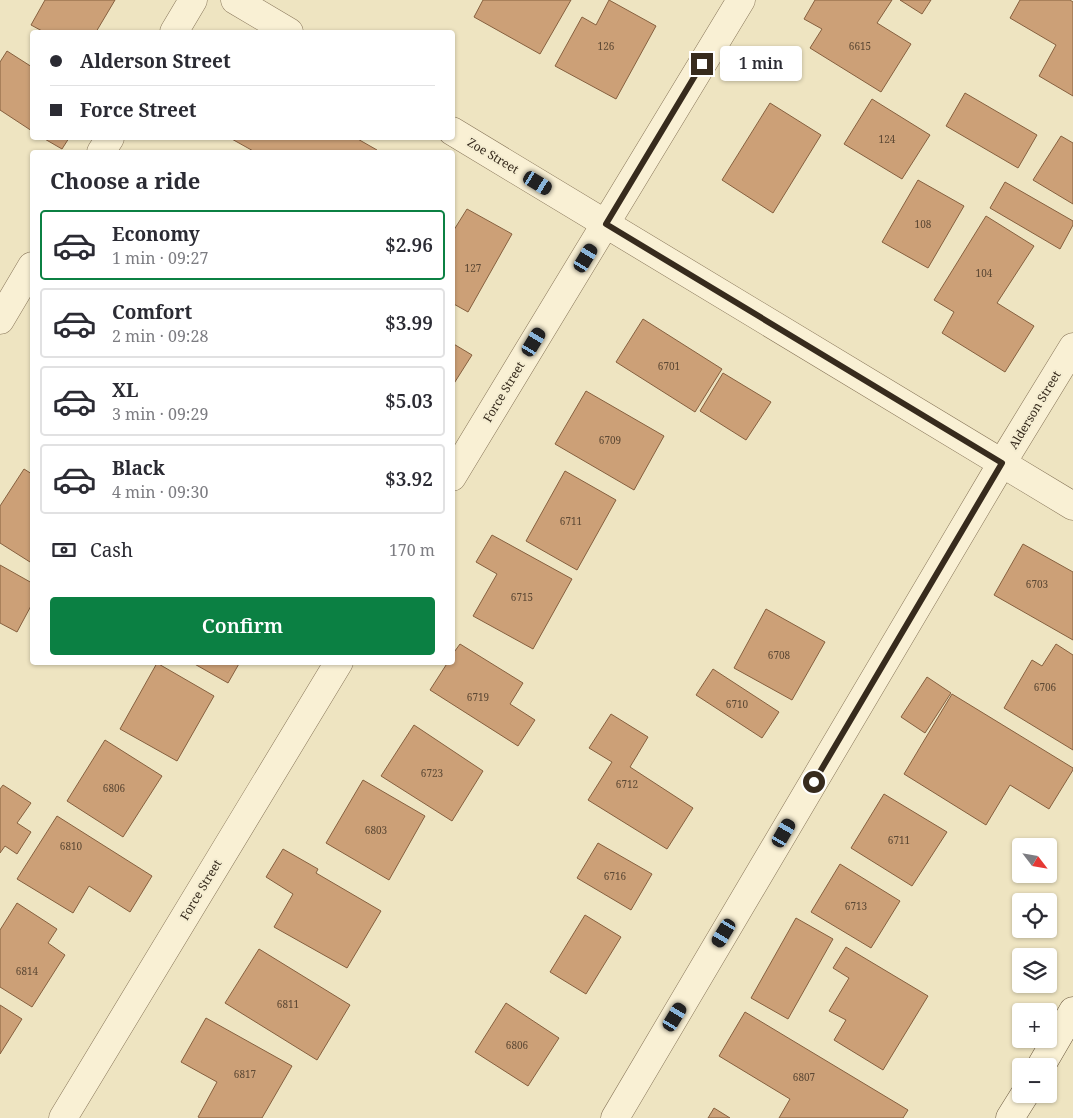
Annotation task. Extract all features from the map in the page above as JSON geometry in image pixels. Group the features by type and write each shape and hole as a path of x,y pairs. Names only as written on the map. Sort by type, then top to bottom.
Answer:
{"street":[{"path":"175,30 193,0"},
{"path":"235,0 286,30"},
{"name":"Force Street","path":"455,471 741,0"},
{"name":"Zoe Street","path":"455,133 1073,506"},
{"path":"0,320 30,269"},
{"name":"Alderson Street","path":"615,1118 1002,463 1073,347"},
{"name":"Force Street","path":"63,1118 338,665"},
{"path":"1046,1058 1073,1011"},
{"path":"1010,1118 1019,1103"}],"building":[{"path":"45,0 115,0 97,30 40,30 31,25"},
{"path":"483,0 571,0 540,54 474,17"},
{"path":"609,0 656,26 616,99 555,66 582,17 596,25"},
{"path":"815,0 892,0 877,23 911,44 881,92 810,48 822,29 804,19"},
{"path":"900,0 931,0 922,14"},
{"path":"1020,0 1070,0 1073,2 1073,96 1039,76 1056,45 1010,18"},
{"path":"7,51 30,66 30,130 0,110 0,62"},
{"path":"965,93 1037,135 1018,168 946,126"},
{"path":"872,99 930,135 902,179 844,144"},
{"path":"770,103 821,135 773,213 722,180"},
{"path":"1061,136 1073,143 1073,204 1033,180"},
{"path":"46,140 68,140 62,149"},
{"path":"234,140 360,140 377,150 251,150"},
{"path":"918,180 964,206 928,268 882,242"},
{"path":"1005,182 1073,221 1073,225 1060,249 990,208"},
{"path":"467,209 512,234 468,312 455,305 455,228"},
{"path":"986,216 1034,246 997,303 1034,326 1005,372 942,333 954,312 934,300"},
{"path":"643,319 722,369 695,412 616,362"},
{"path":"455,345 472,355 455,382"},
{"path":"723,373 771,402 746,440 700,411"},
{"path":"586,391 664,436 634,490 555,444"},
{"path":"24,469 30,473 30,562 0,543 0,506"},
{"path":"565,471 616,500 577,570 526,541"},
{"path":"492,535 572,579 533,649 473,616 497,574 476,562"},
{"path":"1023,544 1073,572 1073,640 994,595"},
{"path":"0,565 30,582 30,608 17,632 0,623"},
{"path":"766,609 825,642 792,700 734,668"},
{"path":"460,644 523,683 510,704 535,720 518,746 430,690 446,665 455,665 455,651"},
{"path":"1056,644 1073,655 1073,750 1004,708 1032,660 1042,666"},
{"path":"156,665 160,665 214,696 177,761 120,729"},
{"path":"196,665 238,665 228,683"},
{"path":"713,669 779,712 762,738 696,695"},
{"path":"927,677 951,693 925,733 901,717"},
{"path":"952,694 1073,768 1049,809 1010,785 986,825 904,774"},
{"path":"611,714 648,737 630,767 693,808 667,849 588,800 612,762 589,748"},
{"path":"414,725 483,771 452,821 381,776"},
{"path":"105,740 162,776 123,837 67,801"},
{"path":"363,780 425,816 389,880 326,843"},
{"path":"3,785 31,803 17,823 31,832 17,854 5,846 0,853 0,789"},
{"path":"884,794 947,832 912,886 851,848"},
{"path":"57,816 152,876 130,912 89,886 73,913 17,879"},
{"path":"598,843 652,874 631,910 577,878"},
{"path":"283,849 318,869 316,873 381,911 347,968 274,927 293,894 266,877"},
{"path":"840,864 900,901 871,948 811,912"},
{"path":"17,903 57,929 48,943 65,955 32,1007 0,987 0,930"},
{"path":"585,915 621,937 586,994 550,972"},
{"path":"796,918 833,939 788,1019 751,998"},
{"path":"846,947 928,996 883,1070 834,1040 846,1020 829,1011 849,978 833,968"},
{"path":"259,949 350,1005 317,1060 225,1003"},
{"path":"506,1003 559,1038 528,1086 475,1052"},
{"path":"0,1005 22,1019 0,1054"},
{"path":"745,1012 908,1110 903,1118 779,1118 790,1099 719,1056"},
{"path":"206,1018 292,1066 262,1118 198,1117 217,1082 181,1062"},
{"path":"714,1108 730,1118 708,1118"}],"route":[{"path":"702,64 606,224 1002,463 814,782"}]}
